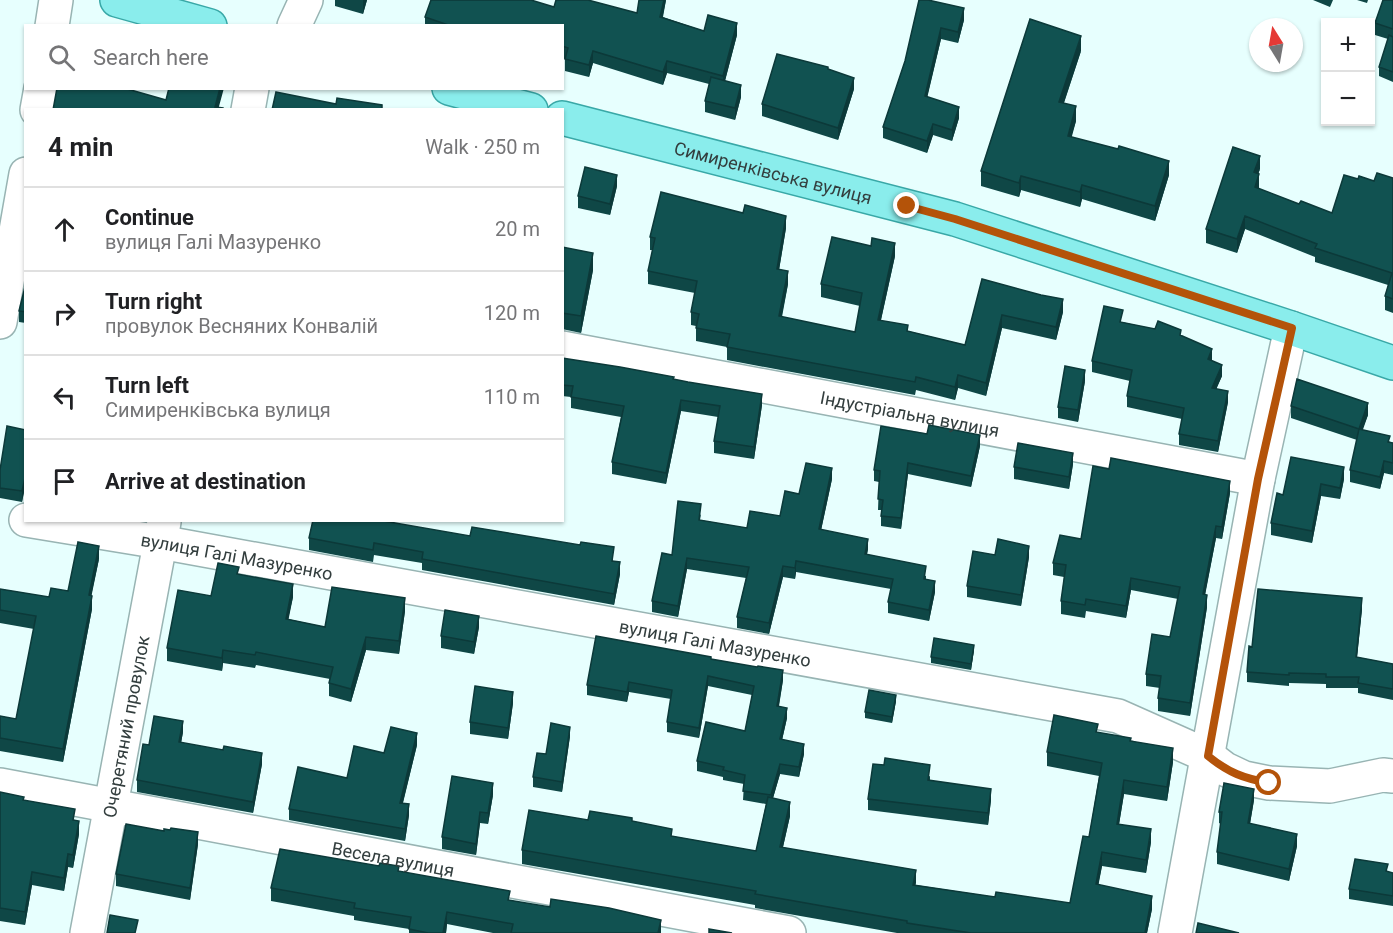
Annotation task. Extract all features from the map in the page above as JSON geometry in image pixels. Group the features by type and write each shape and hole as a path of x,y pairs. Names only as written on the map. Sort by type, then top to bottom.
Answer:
{"main road":[{"path":"117,0 203,24"},
{"path":"456,90 523,108"},
{"name":"Симиренківська вулиця","path":"564,119 955,219 1393,363"}],"street":[{"path":"52,24 56,0"},
{"path":"295,24 306,0"},
{"path":"37,108 41,90"},
{"path":"248,108 252,90"},
{"path":"0,322 24,186"},
{"path":"1175,933 1258,479 1292,328"},
{"name":"Індустріальна вулиця","path":"564,348 1258,479"},
{"name":"вулиця Галі Мазуренко","path":"0,516 24,520"},
{"name":"вулиця Галі Мазуренко","path":"51,522 162,531 1118,716 1208,756 1225,769 1244,778 1269,783 1330,786 1383,775 1393,776"},
{"name":"Очеретяний провулок","path":"87,933 162,531"},
{"name":"Весела вулиця","path":"0,785 789,933"}],"building":[{"path":"431,0 531,0 554,7 556,0 588,0 637,13 639,0 664,0 660,17 704,31 708,15 737,23 723,76 667,61 663,72 593,51 589,65 565,59 568,48 564,47 564,24 445,24 425,17"},
{"path":"919,0 964,8 958,32 941,28 925,96 959,107 952,130 933,124 927,141 883,127 905,61"},
{"path":"1383,0 1393,0 1393,29 1375,23"},
{"path":"1030,19 1081,36 1059,102 1076,106 1068,136 1118,149 1119,146 1169,161 1155,206 1082,185 1080,192 1021,176 1019,183 981,171"},
{"path":"1389,35 1393,37 1393,72 1379,67"},
{"path":"777,54 828,67 828,69 854,78 838,128 762,104"},
{"path":"711,77 741,85 735,108 705,101"},
{"path":"57,90 131,90 166,100 168,90 219,90 215,107 223,108 53,108"},
{"path":"276,92 336,104 337,98 382,105 382,108 272,108"},
{"path":"1233,147 1260,156 1254,172 1259,174 1255,187 1299,204 1301,201 1332,213 1344,175 1358,179 1359,176 1374,181 1377,173 1393,178 1393,299 1385,296 1392,273 1315,248 1317,244 1245,216 1237,239 1206,229"},
{"path":"585,167 617,175 610,204 578,196"},
{"path":"661,192 743,213 745,205 786,216 777,269 788,271 779,316 855,332 862,293 821,284 832,237 871,246 872,238 895,243 878,320 908,325 907,331 965,345 982,279 1063,299 1056,327 1002,315 986,383 958,375 955,387 916,377 915,382 727,347 730,334 696,328 699,314 691,312 697,281 648,271 655,238 650,237"},
{"path":"564,247 593,253 581,316 564,313"},
{"path":"24,291 24,312 19,311"},
{"path":"1104,306 1123,310 1120,322 1155,329 1158,321 1181,330 1180,335 1212,349 1208,359 1222,365 1212,388 1228,391 1218,441 1179,434 1184,408 1127,396 1132,370 1092,361"},
{"path":"564,358 762,394 754,447 714,441 720,406 681,400 666,473 612,462 624,406 571,397 573,386 564,385"},
{"path":"1065,366 1085,370 1078,410 1058,407"},
{"path":"1297,379 1368,403 1359,429 1291,406"},
{"path":"929,425 980,435 971,476 908,463 901,518 881,516 883,500 878,499 880,471 874,470 881,426 927,434"},
{"path":"7,426 24,430 22,491 0,488 0,470"},
{"path":"1359,429 1390,436 1388,442 1393,443 1393,463 1384,461 1380,477 1350,470"},
{"path":"1018,443 1073,453 1069,477 1014,467"},
{"path":"1291,457 1344,467 1340,488 1321,484 1312,531 1271,523 1277,493 1283,495"},
{"path":"1111,458 1230,481 1222,527 1216,526 1203,594 1207,595 1190,703 1158,698 1161,676 1146,674 1152,634 1170,637 1180,587 1131,578 1126,606 1086,599 1085,605 1061,601 1066,565 1053,563 1060,535 1081,539 1093,466 1109,469"},
{"path":"806,463 832,468 819,529 868,539 865,554 926,566 924,579 935,581 929,610 888,602 893,579 796,561 795,568 783,566 769,623 737,617 749,567 687,558 678,606 652,601 662,553 672,555 678,501 701,504 699,520 747,528 750,511 780,516 785,491 799,494"},
{"path":"313,522 390,522 470,536 472,527 580,545 581,542 614,547 612,561 620,562 614,594 422,559 423,552 374,543 373,550 309,538"},
{"path":"998,539 1029,546 1021,595 967,586 973,551 995,555"},
{"path":"78,542 99,546 89,595 92,596 63,749 0,738 0,716 16,719 36,616 0,610 0,589 49,597 51,588 68,591"},
{"path":"218,563 239,567 237,574 293,584 286,619 325,627 332,587 405,598 399,641 366,637 351,689 329,683 333,667 256,652 255,655 223,650 222,658 167,648 178,590 211,596"},
{"path":"1258,589 1362,598 1356,657 1393,664 1393,689 1358,683 1359,677 1247,672"},
{"path":"445,610 479,616 474,642 441,636"},
{"path":"596,636 711,657 711,659 783,670 777,706 787,708 780,739 804,744 799,767 780,764 771,795 743,791 745,775 697,761 706,722 745,731 754,686 708,676 699,728 667,722 672,690 629,682 627,692 587,685"},
{"path":"934,638 974,645 971,664 931,657"},
{"path":"475,686 513,692 508,728 470,722"},
{"path":"869,690 896,695 892,717 865,712"},
{"path":"1054,715 1098,724 1096,732 1131,738 1130,741 1173,748 1167,787 1124,780 1117,824 1151,829 1146,860 1102,852 1096,884 1152,896 1145,933 971,933 755,894 756,891 522,850 529,810 588,820 590,811 632,818 632,821 672,829 671,836 756,851 768,797 790,802 780,847 916,870 913,885 995,897 996,892 1070,903 1083,836 1089,837 1102,763 1047,752"},
{"path":"154,716 183,721 179,742 223,750 224,746 262,753 253,802 137,780 143,744 149,745"},
{"path":"551,723 570,727 562,782 533,777 537,753 546,754"},
{"path":"391,727 417,733 400,803 409,804 405,829 289,809 298,767 347,778 354,746 384,753"},
{"path":"885,758 930,765 928,780 991,789 988,813 868,799 873,764 884,765"},
{"path":"452,776 493,783 488,813 480,812 476,844 442,837"},
{"path":"1224,783 1254,789 1248,823 1297,834 1289,869 1217,852 1222,812 1219,812"},
{"path":"0,792 24,797 23,800 75,809 73,820 79,821 73,855 68,854 64,878 32,872 25,912 0,908"},
{"path":"126,824 164,831 164,829 170,830 171,828 198,832 190,888 116,874"},
{"path":"280,849 379,866 380,863 399,866 398,871 510,891 508,900 550,907 551,899 609,908 661,920 658,933 511,933 513,924 447,912 443,933 428,933 409,929 411,917 354,908 355,903 271,888"},
{"path":"1355,859 1388,864 1386,871 1393,873 1393,896 1349,889"},
{"path":"110,915 138,920 135,933 107,933"},
{"path":"1198,923 1239,933 1196,933"},
{"path":"709,929 732,933 709,933"}],"route":[{"path":"907,206 955,219 1292,328 1258,479 1208,756 1225,769 1244,778 1269,783"}]}
